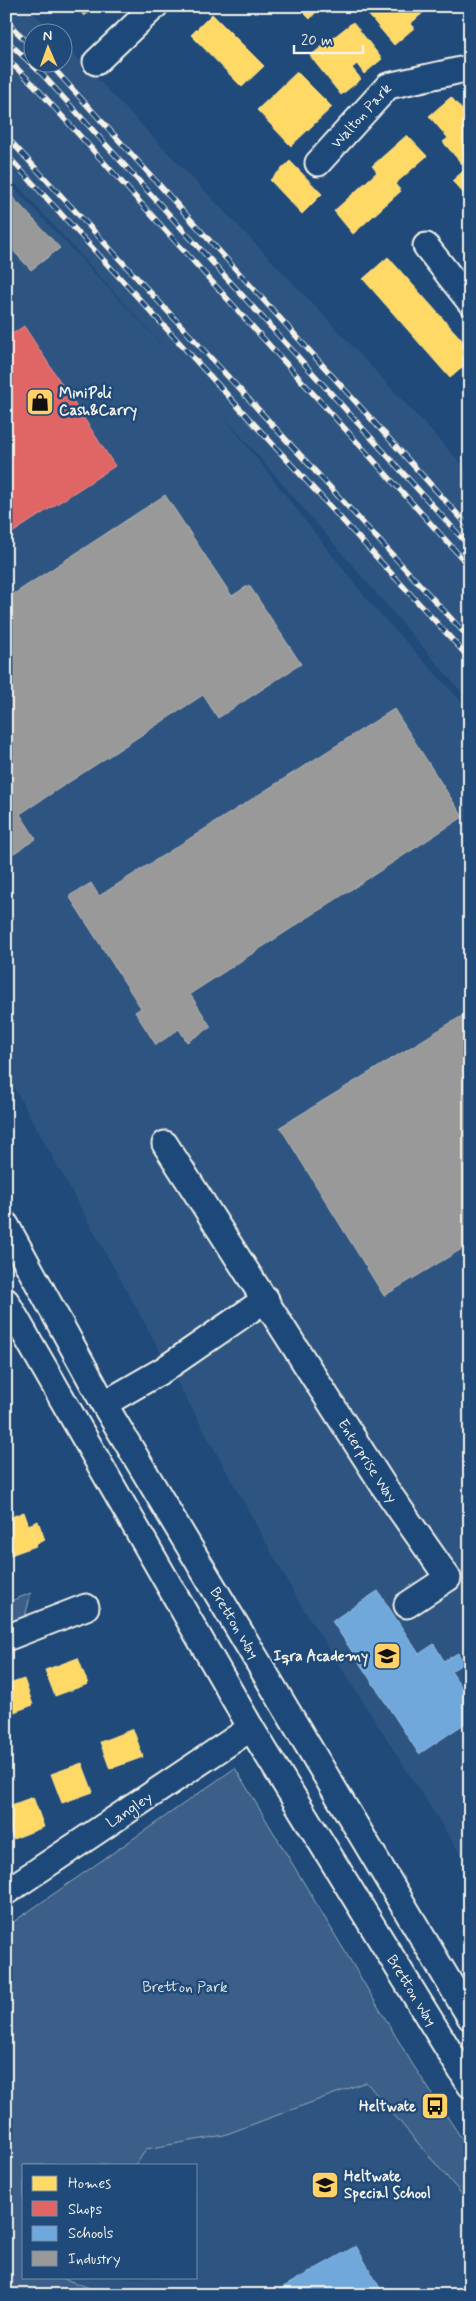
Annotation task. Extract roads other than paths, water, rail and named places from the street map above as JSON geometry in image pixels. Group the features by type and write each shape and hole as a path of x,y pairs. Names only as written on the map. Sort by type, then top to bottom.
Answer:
{"street":[{"path":"96,62 155,6"},
{"name":"Walton Park","path":"318,163 388,86 470,68"},
{"path":"426,246 470,302"},
{"name":"Enterprise Way","path":"165,1144 266,1299 385,1488 448,1578 407,1604"},
{"name":"Bretton Way","path":"6,1225 104,1404 470,2017"},
{"path":"104,1404 163,1370 266,1299"},
{"name":"Bretton Way","path":"6,1301 251,1728 470,2085"},
{"path":"6,1638 86,1606"},
{"name":"Langley","path":"6,1892 251,1728"}],"railway":[{"path":"6,21 22,37"},
{"path":"6,40 42,74 470,547"},
{"path":"6,58 33,84 470,567"},
{"path":"57,72 470,528"},
{"path":"6,136 470,639"},
{"path":"6,154 470,659"}],"place":[{"name":"MiniPoli Cash&Carry","path":"40,402"},
{"name":"Iqra Academy","path":"387,1656"},
{"name":"Heltwate","path":"435,2106"},
{"name":"Heltwate Special School","path":"325,2185"}],"park label":[{"name":"Bretton Park","path":"185,1987"}]}
